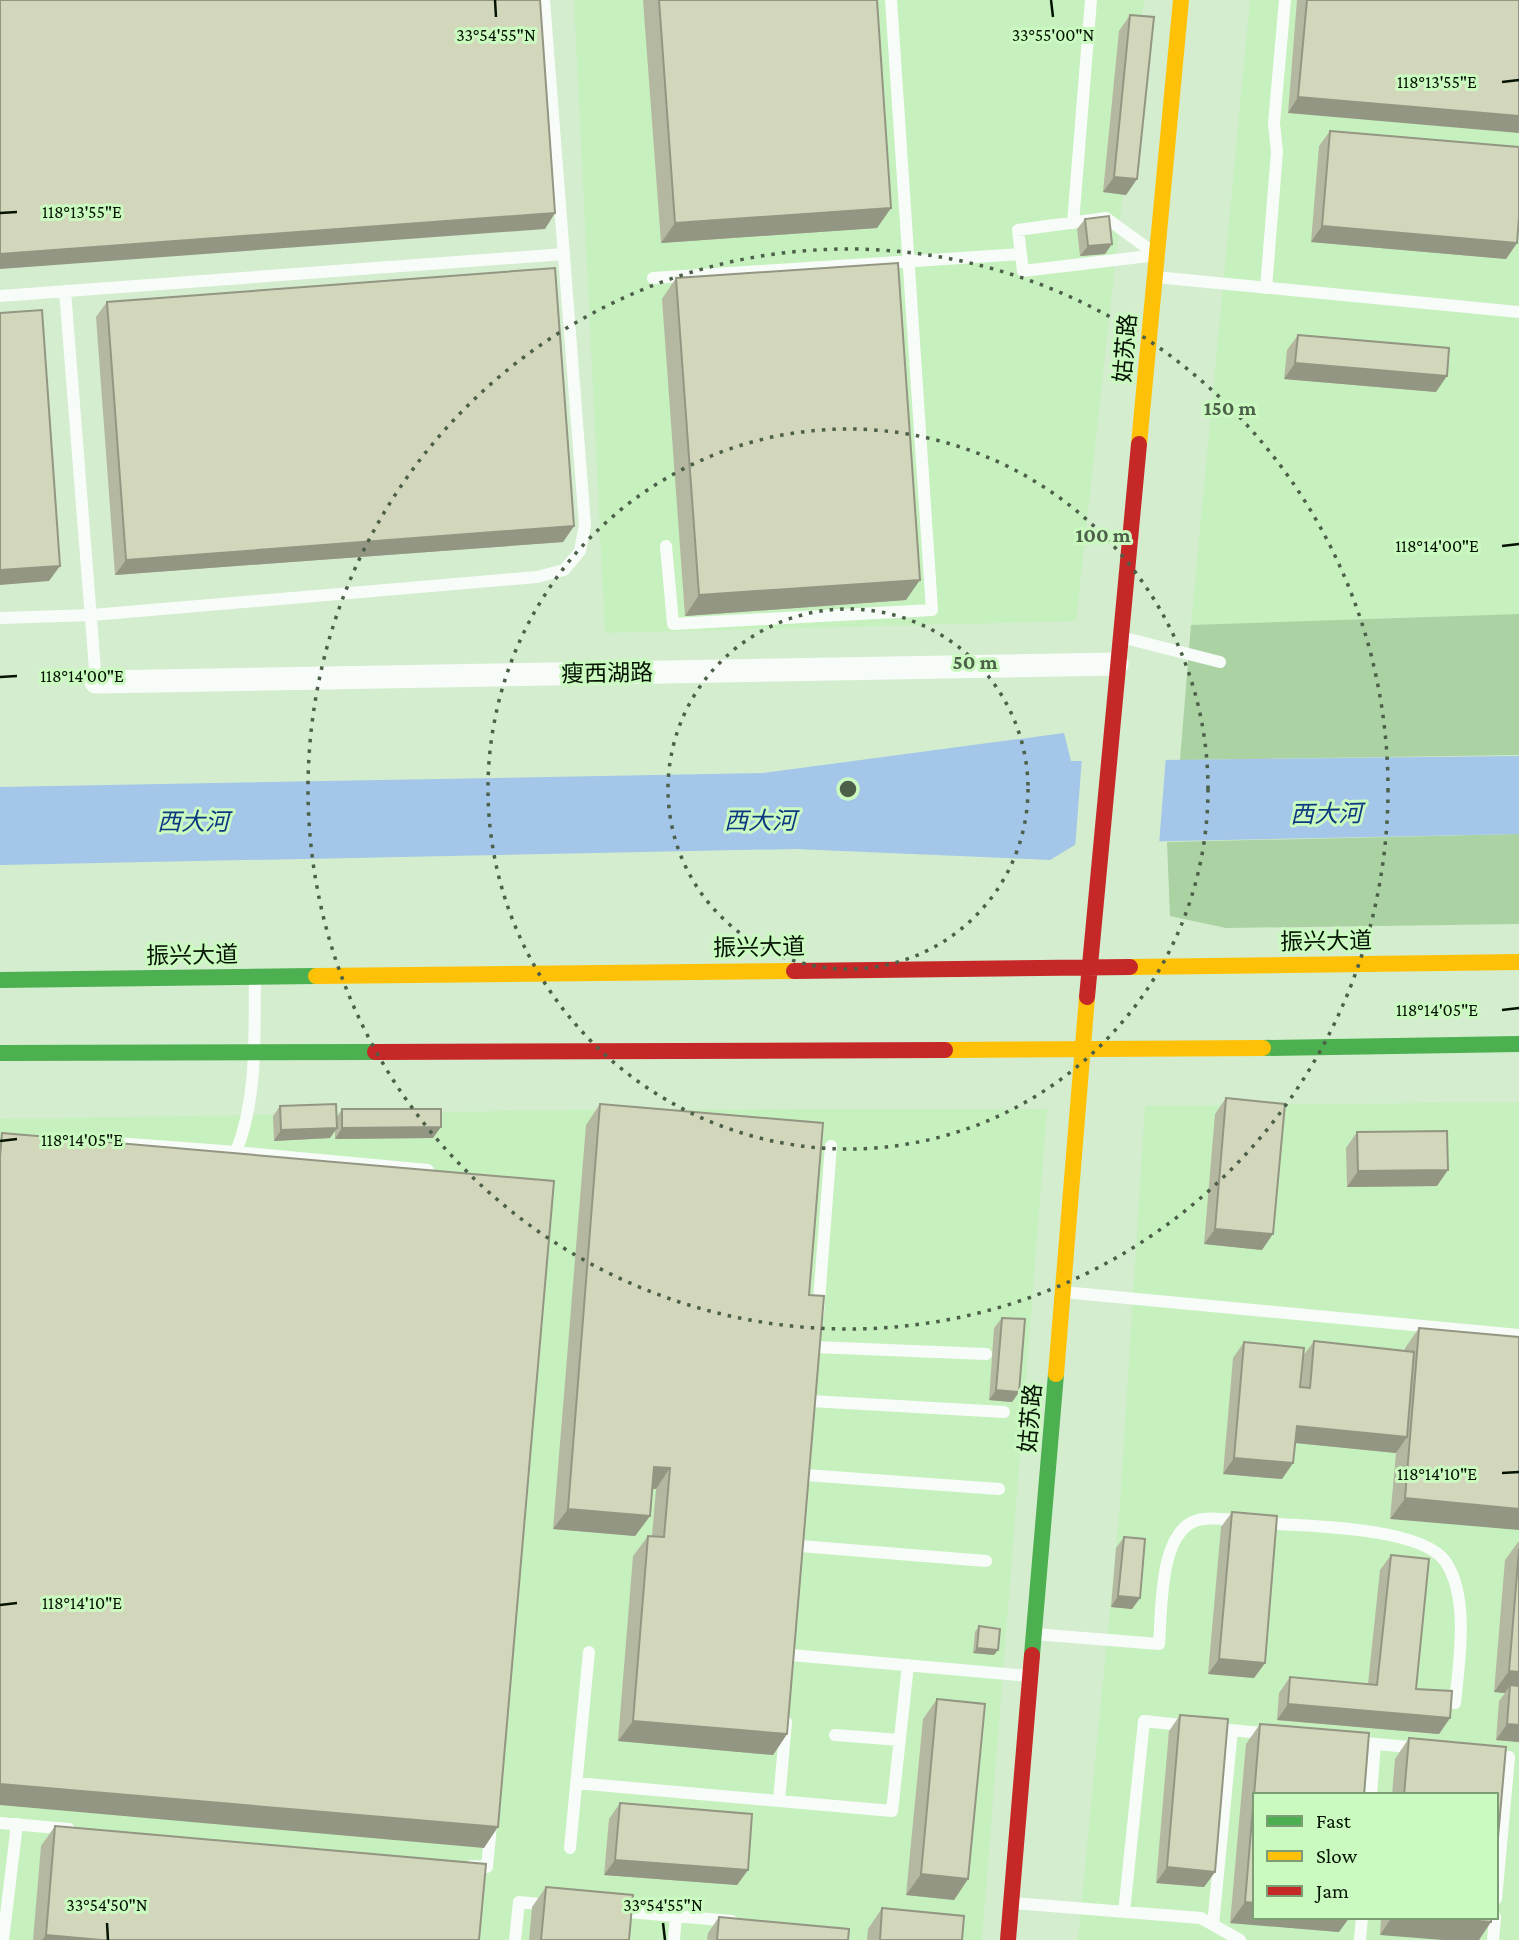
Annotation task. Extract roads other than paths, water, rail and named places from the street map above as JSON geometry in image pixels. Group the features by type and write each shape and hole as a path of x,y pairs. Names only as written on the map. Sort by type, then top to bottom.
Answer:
{"main road":[{"name":"姑苏路","path":"1008,1940 1090,965 1181,0"},
{"name":"振兴大道","path":"0,981 1090,965 1519,962"},
{"path":"0,1053 1519,1044"}],"street":[{"name":"瘦西湖路","path":"96,682 1117,664"}],"lane":[{"path":"0,618 92,615 537,577 564,570 580,551 585,525 544,0"},
{"path":"666,545 673,624 932,610 891,0"},
{"path":"1073,223 1091,0"},
{"path":"1266,288 1277,152 1274,123 1285,0"},
{"path":"1107,218 1157,256 1023,271 1018,230 1107,218"},
{"path":"0,296 564,254"},
{"path":"653,278 1021,254"},
{"path":"1154,277 1519,312"},
{"path":"65,291 96,682"},
{"path":"1120,637 1220,662"},
{"path":"236,1152 252,1096 255,977"},
{"path":"75,1140 236,1152 440,1172"},
{"path":"831,1146 816,1340 985,1354"},
{"path":"1063,1292 1519,1335"},
{"path":"811,1401 1004,1412"},
{"path":"805,1475 999,1489"},
{"path":"1034,1634 1159,1644 1167,1555 1175,1539 1187,1525 1202,1519 1392,1534 1426,1547 1444,1560 1453,1581 1461,1609 1461,1648 1455,1703"},
{"path":"799,1559 800,1540 986,1561"},
{"path":"792,1641 791,1661 908,1665 1030,1676"},
{"path":"570,1848 589,1652"},
{"path":"576,1783 892,1811 908,1665"},
{"path":"779,1801 787,1708"},
{"path":"1124,1912 1144,1721 1284,1735"},
{"path":"1213,1925 1232,1730"},
{"path":"835,1735 900,1740"},
{"path":"1336,1740 1429,1749"},
{"path":"1371,1793 1375,1744"},
{"path":"1482,1754 1509,1757 1498,1877"},
{"path":"460,1865 487,1867 492,1813"},
{"path":"0,1823 86,1831"},
{"path":"3,1940 17,1824"},
{"path":"515,1940 519,1902 558,1906"},
{"path":"1011,1903 1201,1918 1240,1940"},
{"path":"610,1910 740,1921"},
{"path":"674,1940 676,1916"},
{"path":"1360,1940 1362,1919"},
{"path":"1493,1940 1495,1919"}],"water":[{"name":"西大河","path":"1064,733 1071,761 1519,756 1519,834 1078,843 1050,860 795,849 0,865 0,787 763,773"}]}
